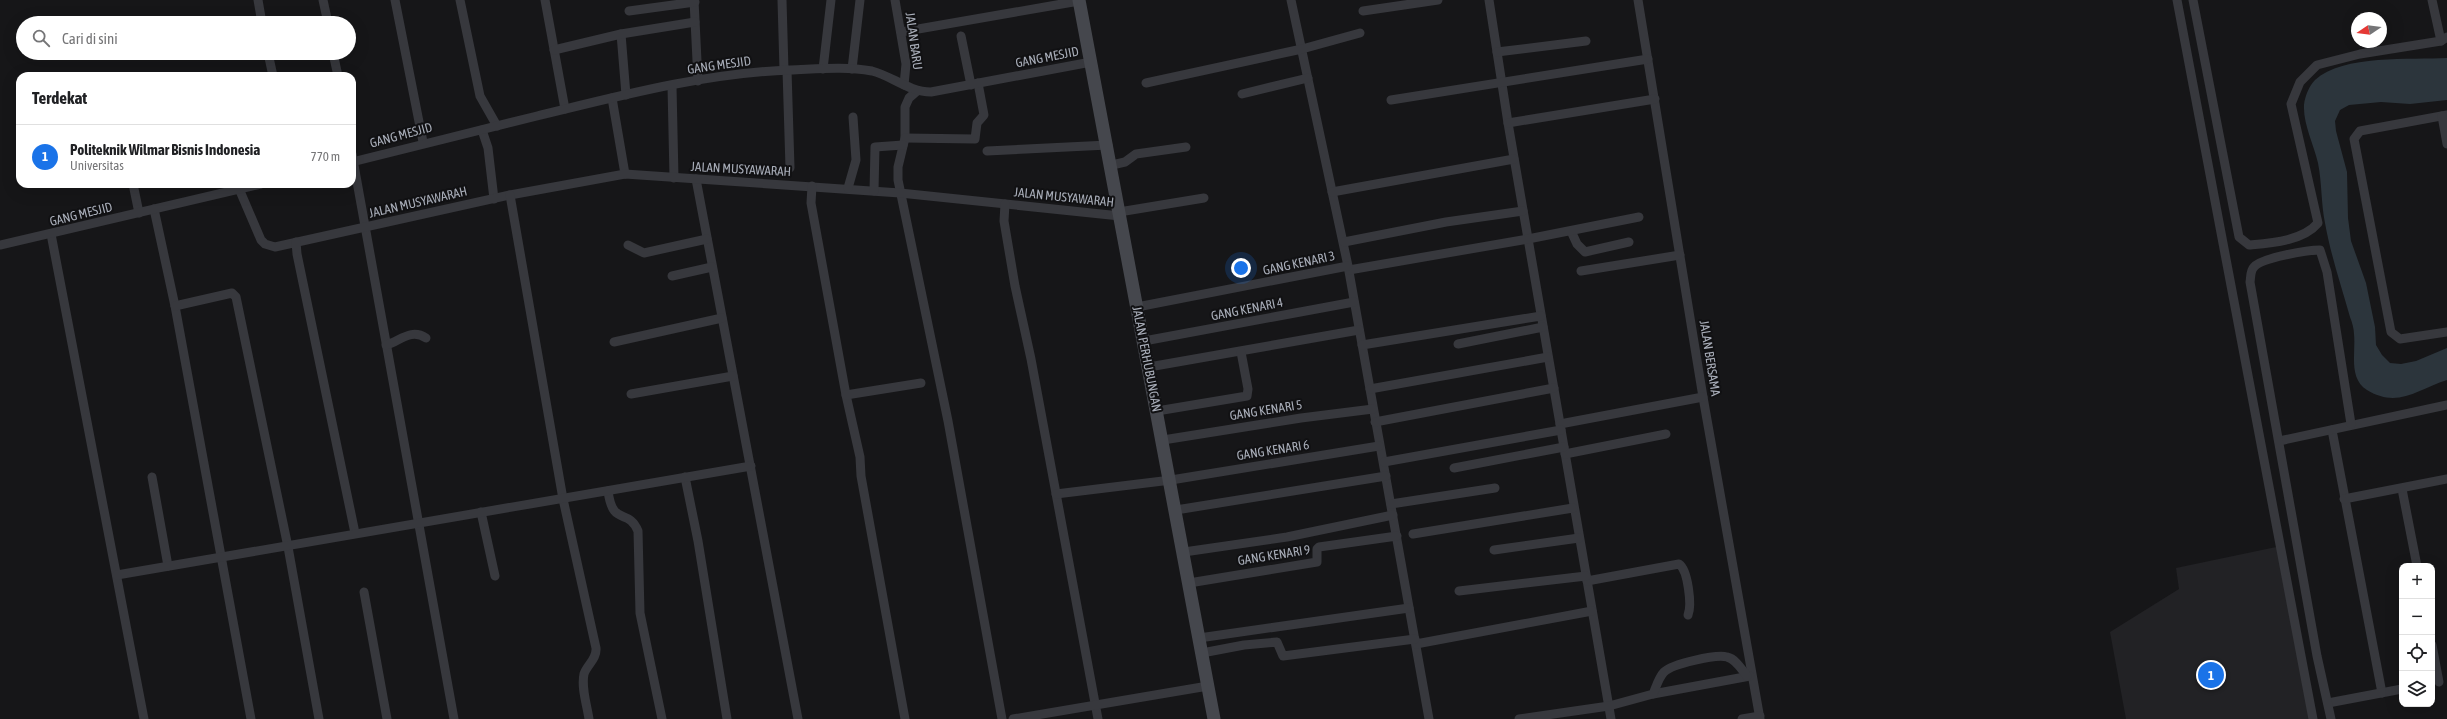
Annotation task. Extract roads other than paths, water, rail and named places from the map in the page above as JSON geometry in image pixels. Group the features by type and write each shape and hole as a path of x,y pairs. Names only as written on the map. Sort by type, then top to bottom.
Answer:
{"main road":[{"name":"JALAN PERHUBUNGAN","path":"1079,1 1112,165 1214,719"}],"street":[{"path":"258,0 261,16"},
{"path":"324,0 327,16"},
{"path":"394,0 423,142"},
{"path":"460,0 480,96 497,126"},
{"path":"545,0 566,109"},
{"path":"782,0 790,168"},
{"path":"823,69 831,0"},
{"path":"852,69 860,0"},
{"name":"JALAN BARU","path":"895,0 907,70 904,85"},
{"path":"1291,0 1349,268 1379,446 1384,462 1429,719"},
{"path":"1364,11 1438,0"},
{"path":"1489,0 1508,124 1611,719"},
{"name":"JALAN BERSAMA","path":"1638,0 1750,676 1760,717"},
{"path":"2177,0 2313,719"},
{"path":"2197,1 2240,237 2249,245 2268,244 2300,236 2311,232 2318,223 2291,104 2300,82 2317,65 2360,54 2444,39 2432,0"},
{"path":"629,11 694,1 698,81"},
{"path":"901,32 1079,1"},
{"path":"554,50 621,34 695,22"},
{"path":"1146,83 1302,49 1360,33"},
{"path":"621,34 626,95"},
{"path":"874,190 875,147 904,142 976,139 977,123 984,115 961,36"},
{"path":"1497,52 1586,41"},
{"path":"1391,100 1648,59"},
{"path":"270,60 272,72"},
{"path":"335,60 337,72"},
{"name":"GANG MESJID","path":"356,158 482,130 612,98 698,81 786,70 852,69 881,74 917,91 935,91 1091,62"},
{"path":"1242,94 1309,82"},
{"path":"672,86 674,178"},
{"path":"917,91 909,98 905,107 904,142 898,174 900,193 948,421 1002,719"},
{"path":"612,98 626,174"},
{"path":"1508,124 1654,99"},
{"path":"2447,144 2445,116 2360,131 2354,139 2391,332 2400,339 2447,332"},
{"path":"848,188 856,160 853,117"},
{"path":"482,130 488,148 494,199"},
{"path":"987,151 1108,145"},
{"path":"1112,165 1126,162 1136,154 1186,147"},
{"path":"1332,192 1514,159"},
{"name":"JALAN MUSYAWARAH","path":"238,188 261,240 265,244 275,246 296,242 313,236 364,228 510,195 626,174 874,190 1120,214 1204,198"},
{"path":"696,179 798,719"},
{"path":"356,182 454,719"},
{"path":"812,186 811,203 846,395 860,458 861,476 905,719"},
{"path":"134,188 139,213"},
{"name":"GANG MESJID","path":"0,246 139,213 234,188"},
{"path":"510,195 563,499 596,648 596,655 587,668 583,681 589,719"},
{"path":"1006,204 1004,221 1015,286 1098,719"},
{"path":"154,209 175,306 220,558 251,719"},
{"path":"1344,242 1446,222 1523,211"},
{"name":"GANG KENARI 3","path":"1137,307 1349,268 1528,239 1639,217"},
{"path":"1571,231 1577,244 1585,252 1629,242"},
{"path":"51,234 144,719"},
{"path":"628,245 644,253 707,239"},
{"path":"296,242 297,254 355,533"},
{"path":"2331,719 2317,656 2250,282 2251,271 2255,266 2289,253 2320,250 2323,257 2351,424"},
{"path":"1581,271 1680,256"},
{"path":"672,276 712,267"},
{"path":"175,306 232,293 236,295 288,547 319,719"},
{"name":"GANG KENARI 4","path":"1144,341 1354,302"},
{"path":"1362,345 1541,316"},
{"path":"614,342 722,318"},
{"path":"1458,344 1543,327"},
{"path":"1149,367 1359,330"},
{"path":"386,345 411,334 418,334 426,338"},
{"path":"1158,412 1247,396 1248,389 1241,352"},
{"path":"1370,389 1548,357"},
{"path":"631,394 733,376"},
{"path":"846,395 921,383"},
{"path":"1376,422 1554,388"},
{"path":"1384,462 1703,397"},
{"path":"2278,442 2332,430 2351,424 2447,406"},
{"name":"GANG KENARI 5","path":"1163,440 1301,418 1373,409"},
{"path":"2332,430 2382,692"},
{"path":"1454,468 1666,434"},
{"name":"GANG KENARI 6","path":"1056,494 1171,480 1379,446"},
{"path":"117,575 288,547 355,533 751,466"},
{"path":"1176,510 1386,476"},
{"path":"152,477 168,566"},
{"path":"686,478 698,541 727,719"},
{"path":"2344,498 2402,489 2447,479"},
{"path":"1391,504 1495,488"},
{"path":"2402,489 2416,563"},
{"path":"608,491 610,504 614,512 631,520 638,530 640,613 662,719"},
{"path":"1413,534 1574,508"},
{"path":"480,512 495,576"},
{"path":"1184,552 1287,538 1393,515"},
{"name":"GANG KENARI 9","path":"1189,583 1318,562 1317,549 1319,547 1397,536"},
{"path":"1494,550 1579,538"},
{"path":"1459,591 1586,578 1679,564 1684,570 1691,604 1688,615"},
{"path":"364,592 387,719"},
{"path":"1199,638 1409,608"},
{"path":"1202,653 1244,645 1277,642 1283,656 1415,641 1592,611"},
{"path":"1653,694 1665,671 1700,660 1728,657 1750,676"},
{"path":"2435,661 2439,682"},
{"path":"1519,719 1609,706 1653,694 1750,676"},
{"path":"1013,719 1208,686"},
{"path":"2328,703 2399,689"},
{"path":"1742,719 1760,717"}],"place":[{"name":"Politeknik Wilmar Bisnis Indonesia","path":"2211,675"}]}
